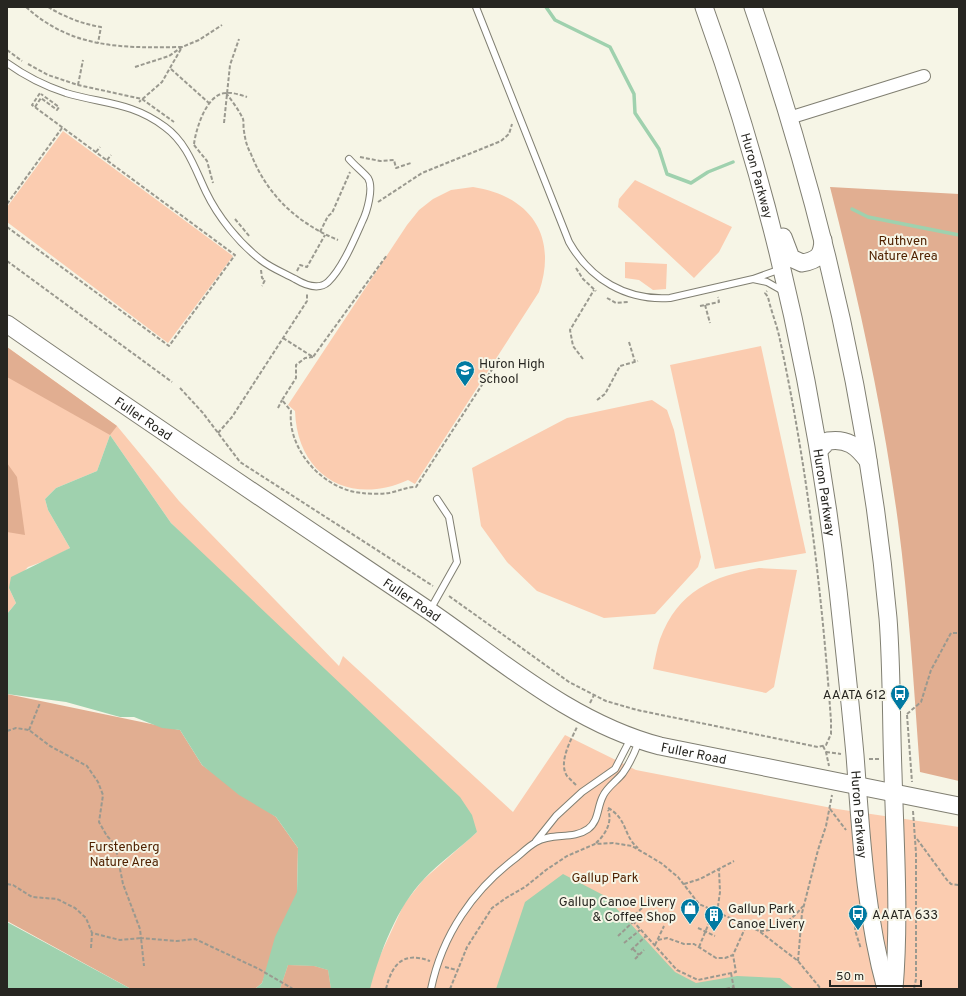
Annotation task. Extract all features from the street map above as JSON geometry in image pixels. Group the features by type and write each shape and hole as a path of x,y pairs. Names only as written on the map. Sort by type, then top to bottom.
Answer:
{"main road":[{"name":"Huron Parkway","path":"704,7 730,83 759,181 782,269 790,300 819,450 839,604 859,828 877,956 886,989"},
{"path":"753,7 789,118 823,240 850,360 868,462 883,567 888,620 894,793 897,957 894,989"},
{"path":"759,181 772,196 786,249 791,258 802,263 818,257 822,251 823,240"},
{"name":"Fuller Road","path":"7,324 173,439 429,611 535,686 584,715 636,738 660,746 959,806"},
{"path":"819,450 828,441 846,441 860,450 868,462"}],"street":[{"path":"789,118 924,76"}],"lane":[{"path":"476,7 569,242 583,263 593,273 608,284 622,291 658,299 670,298 753,279 802,263"},
{"path":"7,63 21,73 50,87 67,93 132,108 147,114 167,128 180,142 192,159 206,192 215,208 239,239 259,259 304,285 320,287 328,283 364,220 370,190 369,180 349,158"},
{"path":"753,279 775,285 783,291 790,300"},
{"path":"429,611 442,592 457,562 449,517 437,499"},
{"path":"431,989 437,964 463,911 494,876 536,842 556,816 582,792 615,769 636,738"},
{"path":"536,842 551,836 578,834 589,828 595,821 603,795 627,767 636,738"}],"path":[{"path":"26,7 42,21 72,37 98,43 136,48 182,47"},
{"path":"48,7 86,25 101,27 98,43"},
{"path":"135,67 157,62 182,47 199,40 222,25"},
{"path":"224,123 230,65 240,39"},
{"path":"132,108 162,82 171,69 182,47"},
{"path":"7,50 25,63 48,75 78,85 142,99 168,116 179,126"},
{"path":"78,85 83,60"},
{"path":"171,69 210,104"},
{"path":"7,227 169,346 235,255 32,105 40,93 59,107 57,110 41,98 35,107"},
{"path":"226,93 243,120 244,130 251,155 272,192 290,212 325,235 338,240"},
{"path":"192,159 196,129 202,114 210,104 221,94 226,93 247,96"},
{"path":"7,204 62,128"},
{"path":"364,220 373,205 422,173 501,141 506,138 511,130"},
{"path":"189,138 206,161 216,189"},
{"path":"96,152 100,147"},
{"path":"107,160 111,155"},
{"path":"320,232 328,216 332,213 354,165 361,157 380,161 394,160 396,168 411,163"},
{"path":"230,214 254,241"},
{"path":"296,272 300,265 307,267 325,235"},
{"path":"278,408 296,378 296,365 305,358 313,357 387,255"},
{"path":"7,261 172,382"},
{"path":"573,264 583,279 595,291 570,330 573,346 583,359"},
{"path":"218,433 232,417 307,301 308,295 304,285 303,276 291,269"},
{"path":"765,293 768,290"},
{"path":"760,291 765,293 780,338 807,487 823,614 831,721 830,739 823,746"},
{"path":"700,306 719,302 718,296"},
{"path":"705,305 710,324"},
{"path":"283,338 313,357"},
{"path":"597,400 605,394 620,366 636,362 630,342"},
{"path":"282,400 291,411 290,418 296,441 303,455 318,473 328,481 348,491 362,494 390,493 407,487 416,487 500,357"},
{"path":"180,388 203,413 240,462 247,468 442,592 457,600 569,682 594,696 637,710 823,746"},
{"path":"907,714 921,702 931,670 951,634 959,633"},
{"path":"589,705 594,696"},
{"path":"29,730 40,703"},
{"path":"7,731 16,728 29,730 50,746 87,766 98,782 103,795 99,822 107,836 115,844 120,873 134,909 141,938 144,966"},
{"path":"823,746 828,758"},
{"path":"826,752 832,753"},
{"path":"910,757 911,780"},
{"path":"798,961 800,925 804,905 832,797"},
{"path":"595,844 605,832 610,820 609,813 605,806"},
{"path":"830,809 845,828"},
{"path":"914,824 916,971 914,989"},
{"path":"915,838 946,880 951,884 959,886"},
{"path":"450,989 474,934 492,908 525,887 555,862 595,844 618,843 632,846 671,870 699,904 759,931 798,961 821,989"},
{"path":"684,884 719,870 734,861"},
{"path":"699,946 716,912 720,892 719,870"},
{"path":"7,884 13,885 32,897 57,899 76,908 86,918 92,933 91,948"},
{"path":"759,931 778,927 792,918 804,905"},
{"path":"642,908 631,919 633,922 677,970 698,980 736,972 733,955 746,926"},
{"path":"618,936 633,922"},
{"path":"654,945 658,940 664,926"},
{"path":"698,928 715,936"},
{"path":"624,943 640,930"},
{"path":"92,933 120,940 141,938 177,941 195,939 259,969 293,989"},
{"path":"639,955 632,949 646,936"},
{"path":"658,940 666,938 684,944 694,944 716,958 725,958 733,955"},
{"path":"635,959 644,950"},
{"path":"386,989 394,968 403,960 419,957 457,970"},
{"path":"726,989 734,988 731,973"}],"green space":[{"path":"63,131 233,256 168,343 7,222 7,207"},
{"path":"635,180 732,227 719,252 694,278 618,207 619,199"},
{"path":"473,187 493,192 510,199 524,209 535,222 542,237 545,253 544,272 539,292 415,484 408,480 386,487 366,490 347,487 330,480 316,468 305,453 298,433 295,411 288,405 407,225 419,210 433,199 451,190"},
{"name":"Ruthven Nature Area","path":"830,187 959,194 959,781 920,772 905,584 892,480 869,353"},
{"path":"625,262 667,264 666,289 653,290 639,280 625,278"},
{"path":"761,346 806,553 715,569 670,365"},
{"name":"Gallup Park","path":"7,347 117,426 179,501 339,666 343,656 513,812 565,735 636,770 837,809 959,827 959,989 268,989 292,943 378,960 404,904 423,880 477,832 171,523 110,435 97,471 56,488 45,499 48,510 70,548 50,559 28,567 9,588 16,603 7,614"},
{"path":"7,347 117,426 110,435 7,377"},
{"path":"652,400 667,410 674,430 701,557 698,567 655,614 604,618 537,591 507,562 481,526 472,468 567,418"},
{"path":"7,463 17,477 25,535 7,532"},
{"path":"759,568 797,570 774,687 766,693 653,669 660,639 668,622 687,598 699,588 712,581 742,571"},
{"name":"Furstenberg Nature Area","path":"7,694 180,730 202,765 276,817 298,848 297,894 262,983 255,989 131,989 7,921"},
{"path":"288,965 314,966 328,970 331,989 280,989"}],"shaded area":[{"path":"110,435 171,523 460,797 472,815 477,832 443,861 414,890 398,916 384,945 370,989 331,989 328,970 314,966 288,965 280,989 255,989 262,983 275,937 297,892 298,848 276,817 239,795 202,765 180,730 162,728 134,717 120,717 66,702 7,694 7,614 16,603 9,588 11,577 70,548 48,510 45,499 56,488 97,471"},
{"path":"563,874 605,896 675,972 696,983 737,976 780,978 794,989 496,989 525,902"},
{"path":"7,922 131,989 7,989"}],"waterway":[{"path":"546,7 555,20 610,47 634,94 635,113 659,149 667,174 691,183 708,172 733,162"},
{"path":"852,209 868,217 959,235"}],"place":[{"name":"Huron High School","path":"465,387"},
{"name":"AAATA 612","path":"900,711"},
{"name":"Gallup Canoe Livery & Coffee Shop","path":"690,925"},
{"name":"AAATA 633","path":"858,931"},
{"name":"Gallup Park Canoe Livery","path":"714,932"}]}
